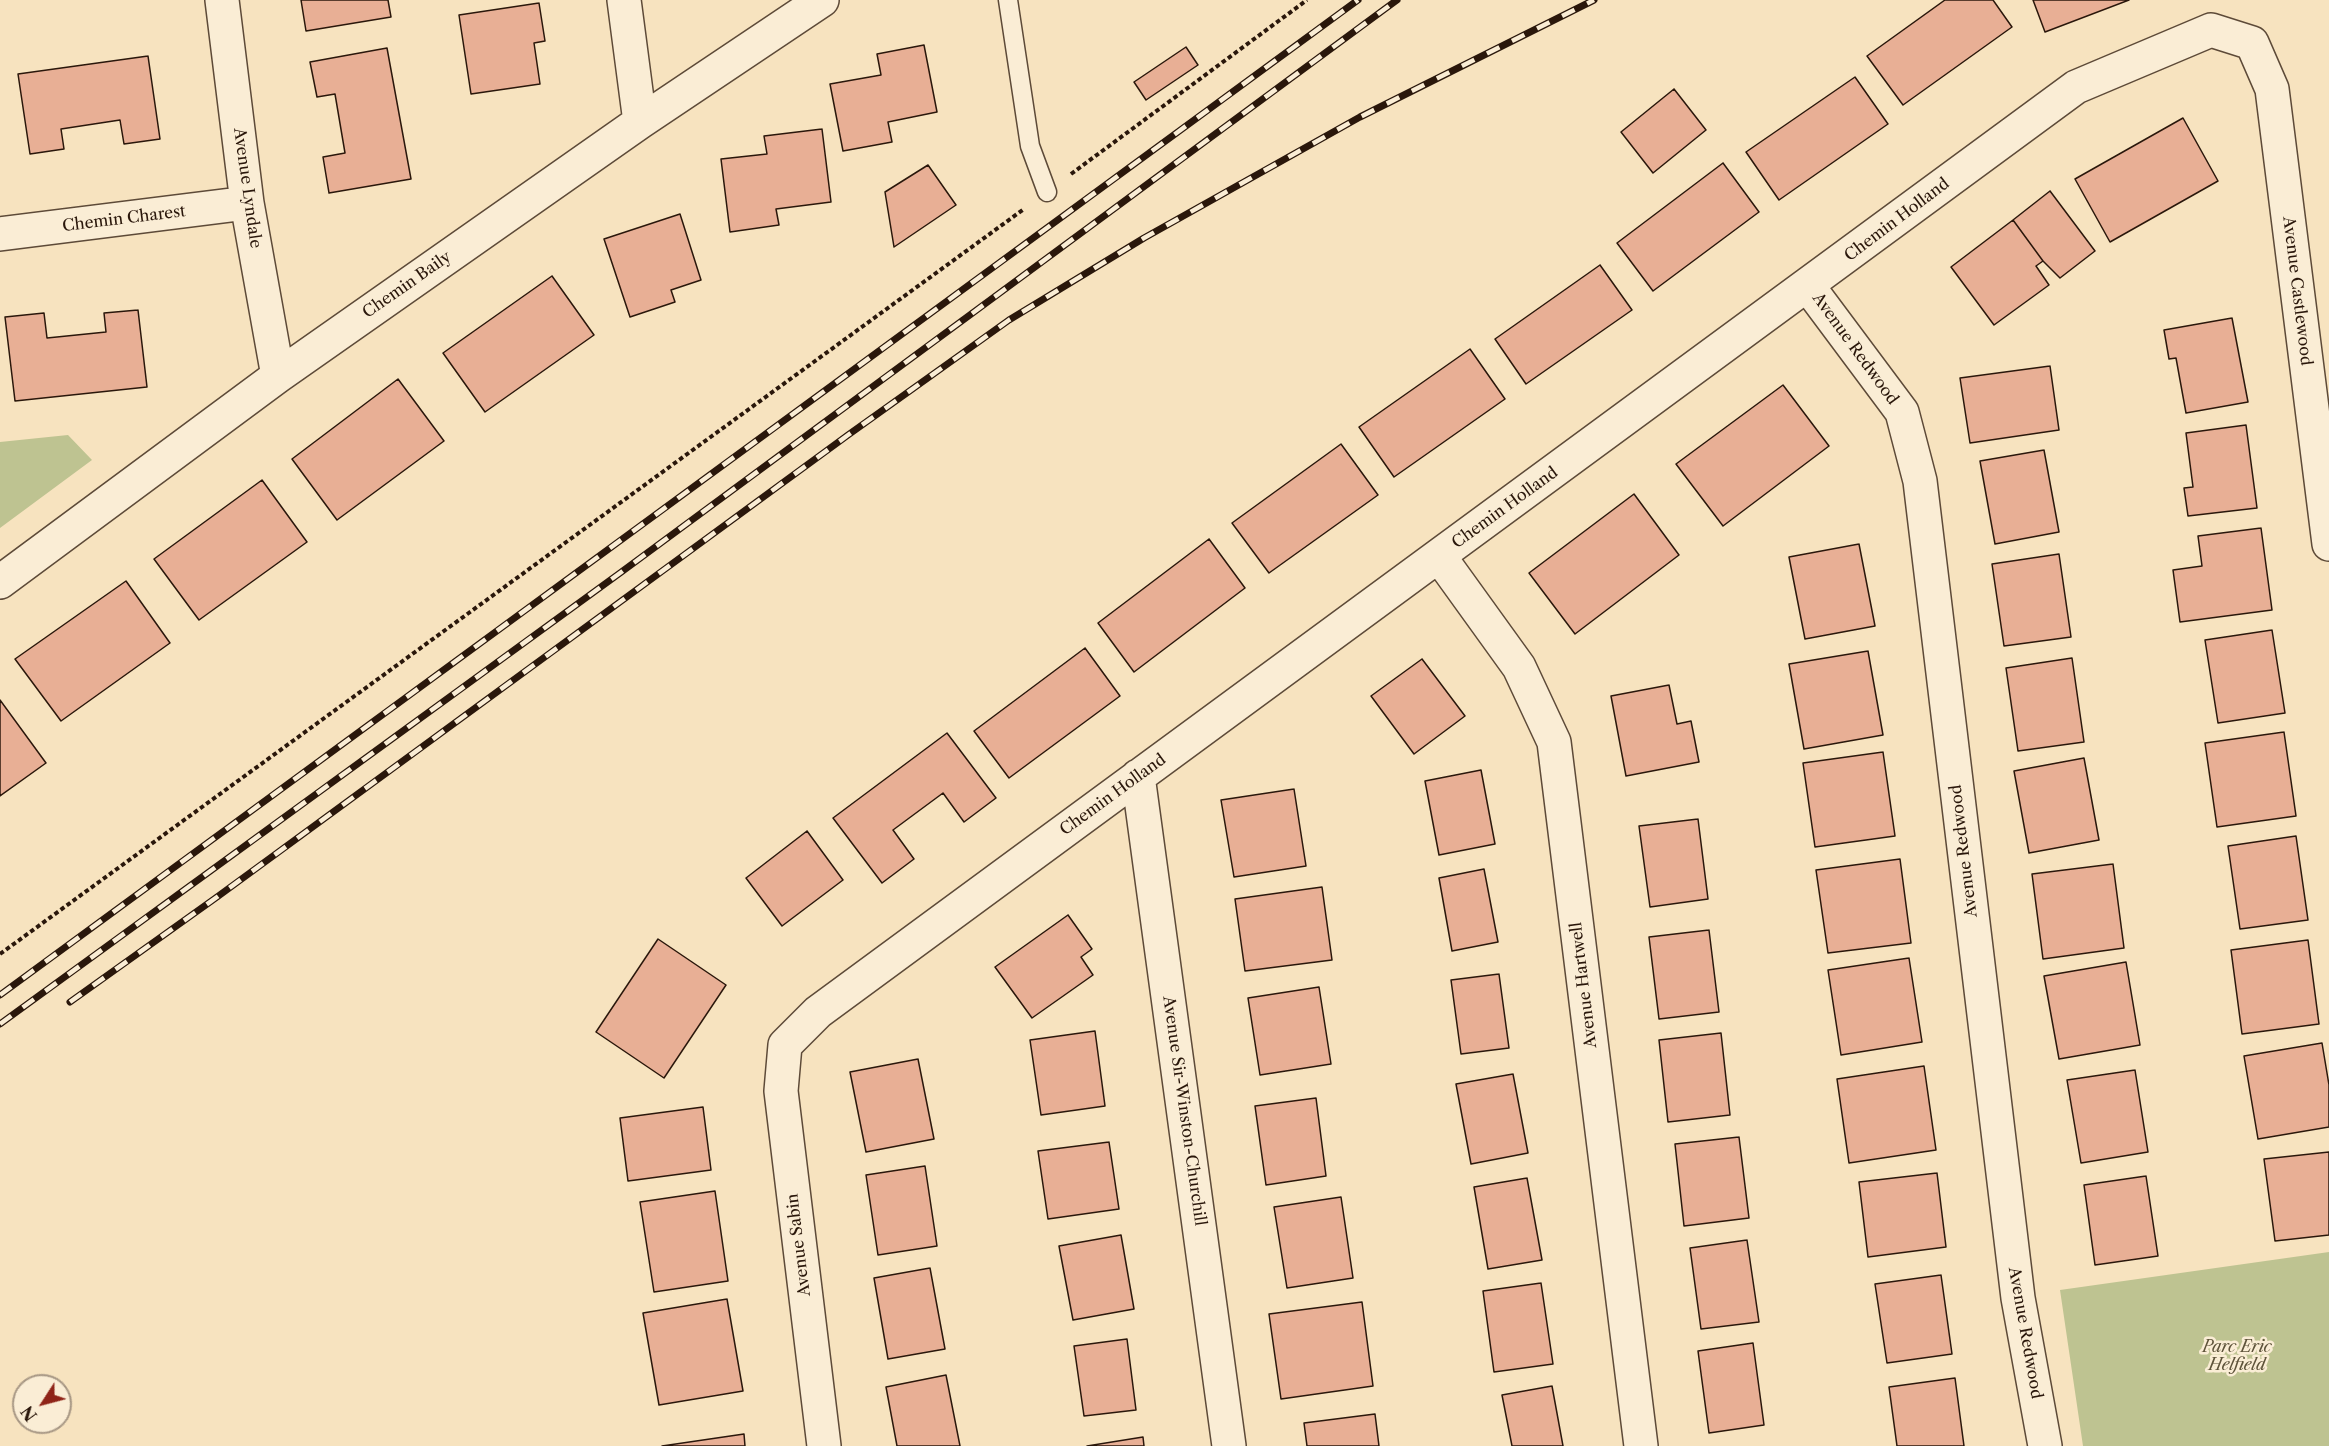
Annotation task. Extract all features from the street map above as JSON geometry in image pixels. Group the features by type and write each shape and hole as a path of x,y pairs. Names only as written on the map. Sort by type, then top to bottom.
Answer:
{"street":[{"name":"Avenue Lyndale","path":"222,0 247,204 278,376"},
{"path":"624,0 640,122"},
{"name":"Chemin Baily","path":"0,582 278,376 640,122 822,0"},
{"name":"Chemin Holland","path":"785,1045 818,1012 2076,87 2211,30 2252,43"},
{"name":"Avenue Castlewood","path":"2252,43 2272,89 2329,543"},
{"name":"Chemin Charest","path":"0,234 247,204"},
{"name":"Avenue Redwood","path":"1808,286 1902,412 1920,481 2018,1298 2045,1446"},
{"name":"Avenue Hartwell","path":"1439,556 1519,667 1554,742 1641,1446"},
{"name":"Avenue Sir-Winston-Churchill","path":"1138,776 1229,1446"},
{"name":"Avenue Sabin","path":"785,1045 781,1091 824,1446"}],"lane":[{"path":"1008,0 1030,146 1047,192"}],"path":[{"path":"0,954 1307,0"}],"green space":[{"path":"68,435 92,460 0,528 0,442"},
{"name":"Parc Eric Helfield","path":"2329,1252 2329,1446 2083,1446 2060,1290"}],"building":[{"path":"301,0 388,0 391,17 306,31"},
{"path":"1945,0 1993,0 2012,27 1903,105 1867,56"},
{"path":"2033,0 2129,0 2045,32"},
{"path":"539,3 545,41 534,43 540,84 471,94 459,15"},
{"path":"924,45 937,112 888,122 892,142 843,151 830,84 881,75 877,54"},
{"path":"1186,47 1198,65 1146,100 1134,82"},
{"path":"387,48 411,179 329,193 323,157 345,153 335,94 317,97 310,62"},
{"path":"148,56 160,139 124,144 120,120 61,129 64,149 30,154 18,74"},
{"path":"1855,77 1888,124 1779,200 1746,152"},
{"path":"1674,89 1706,130 1653,173 1621,132"},
{"path":"2183,118 2218,181 2110,242 2075,179"},
{"path":"822,129 831,202 776,209 779,225 730,232 721,159 767,154 764,136"},
{"path":"1723,163 1759,212 1653,291 1617,243"},
{"path":"928,165 956,205 894,247 885,192"},
{"path":"2050,191 2095,251 2060,278 2043,261 2013,220"},
{"path":"680,214 701,280 671,290 675,302 630,317 604,239"},
{"path":"2013,220 2043,261 2036,266 2049,285 1994,325 1951,267"},
{"path":"1600,265 1632,310 1526,384 1495,339"},
{"path":"552,276 594,335 485,412 443,353"},
{"path":"138,310 147,387 15,401 5,317 44,313 47,338 106,332 104,313"},
{"path":"2232,318 2248,402 2186,413 2176,358 2169,359 2164,330"},
{"path":"1470,349 1505,399 1394,477 1359,427"},
{"path":"2050,366 2059,430 1970,443 1960,378"},
{"path":"398,379 444,441 337,520 292,459"},
{"path":"1783,385 1829,446 1723,526 1676,464"},
{"path":"2246,425 2257,508 2188,516 2184,488 2193,487 2186,433"},
{"path":"1341,444 1378,495 1269,573 1232,523"},
{"path":"2044,450 2059,532 1995,544 1980,461"},
{"path":"262,480 307,542 199,620 154,559"},
{"path":"1634,494 1679,555 1575,634 1529,573"},
{"path":"2261,528 2272,610 2180,622 2173,570 2202,566 2198,536"},
{"path":"1209,539 1245,588 1134,672 1098,623"},
{"path":"1859,544 1875,626 1805,639 1789,557"},
{"path":"2059,554 2071,637 2004,646 1992,564"},
{"path":"126,581 170,643 61,721 15,659"},
{"path":"2272,630 2285,713 2218,723 2205,640"},
{"path":"1085,648 1120,696 1009,778 974,731"},
{"path":"1868,651 1883,735 1804,749 1789,664"},
{"path":"2072,658 2084,742 2018,751 2006,668"},
{"path":"1422,659 1465,716 1414,754 1371,696"},
{"path":"1669,685 1677,724 1691,721 1699,762 1626,776 1611,696"},
{"path":"0,700 46,763 0,796"},
{"path":"2284,732 2296,816 2217,827 2205,743"},
{"path":"947,733 996,798 964,822 943,793 893,830 914,859 882,883 833,818"},
{"path":"1883,752 1895,836 1815,847 1803,763"},
{"path":"2084,758 2099,840 2029,853 2014,771"},
{"path":"1481,770 1495,844 1439,855 1425,781"},
{"path":"1294,789 1306,866 1234,877 1221,800"},
{"path":"1698,819 1708,899 1650,907 1639,826"},
{"path":"807,831 843,880 782,926 746,878"},
{"path":"2296,836 2308,920 2240,929 2228,846"},
{"path":"1900,859 1911,943 1828,953 1816,870"},
{"path":"2113,864 2124,948 2043,959 2032,874"},
{"path":"1484,869 1498,942 1452,951 1439,878"},
{"path":"1322,887 1332,960 1245,971 1235,899"},
{"path":"1068,915 1092,949 1081,957 1093,975 1032,1018 995,967"},
{"path":"1709,930 1719,1012 1659,1019 1649,937"},
{"path":"658,939 726,985 664,1078 596,1032"},
{"path":"2308,940 2319,1024 2242,1034 2231,950"},
{"path":"1909,958 1922,1042 1841,1055 1828,970"},
{"path":"2126,962 2140,1045 2059,1059 2044,976"},
{"path":"1499,974 1509,1048 1461,1054 1451,980"},
{"path":"1319,987 1331,1064 1260,1075 1248,998"},
{"path":"1095,1031 1105,1106 1041,1115 1030,1040"},
{"path":"1721,1033 1730,1115 1668,1122 1659,1040"},
{"path":"2322,1043 2329,1085 2329,1127 2258,1139 2244,1056"},
{"path":"918,1059 934,1139 866,1152 850,1072"},
{"path":"1924,1066 1936,1150 1849,1163 1837,1079"},
{"path":"2135,1070 2148,1152 2081,1163 2067,1080"},
{"path":"1513,1074 1528,1153 1471,1164 1456,1084"},
{"path":"1316,1098 1326,1176 1266,1185 1255,1106"},
{"path":"703,1107 711,1170 628,1181 620,1118"},
{"path":"1739,1137 1749,1218 1684,1226 1675,1144"},
{"path":"1109,1142 1119,1209 1048,1219 1038,1151"},
{"path":"2329,1152 2329,1235 2275,1241 2264,1159"},
{"path":"925,1166 937,1246 878,1255 866,1175"},
{"path":"1937,1173 1946,1247 1868,1257 1859,1182"},
{"path":"2146,1176 2158,1256 2095,1265 2084,1185"},
{"path":"1527,1178 1542,1260 1488,1269 1474,1187"},
{"path":"715,1191 728,1281 654,1292 640,1202"},
{"path":"1341,1197 1353,1278 1287,1288 1274,1207"},
{"path":"1121,1235 1134,1309 1073,1320 1059,1246"},
{"path":"1747,1240 1759,1322 1701,1329 1690,1248"},
{"path":"930,1268 945,1349 888,1359 874,1278"},
{"path":"1941,1275 1952,1354 1887,1363 1875,1284"},
{"path":"1541,1283 1553,1364 1494,1372 1483,1291"},
{"path":"727,1299 743,1391 659,1405 643,1313"},
{"path":"1362,1302 1373,1386 1281,1399 1269,1314"},
{"path":"1127,1339 1136,1410 1084,1416 1074,1346"},
{"path":"1753,1343 1764,1425 1709,1433 1698,1351"},
{"path":"946,1375 960,1446 897,1446 886,1387"},
{"path":"1955,1378 1964,1446 1897,1446 1889,1387"},
{"path":"1552,1386 1563,1446 1512,1446 1502,1395"},
{"path":"1375,1414 1379,1446 1307,1446 1304,1423"},
{"path":"744,1434 745,1446 662,1446"},
{"path":"1143,1437 1144,1446 1087,1446"}],"railway":[{"path":"0,995 1358,0"},
{"path":"0,1024 620,573 1397,0"},
{"path":"70,1002 1009,320 1144,238 1360,117 1594,0"}]}
